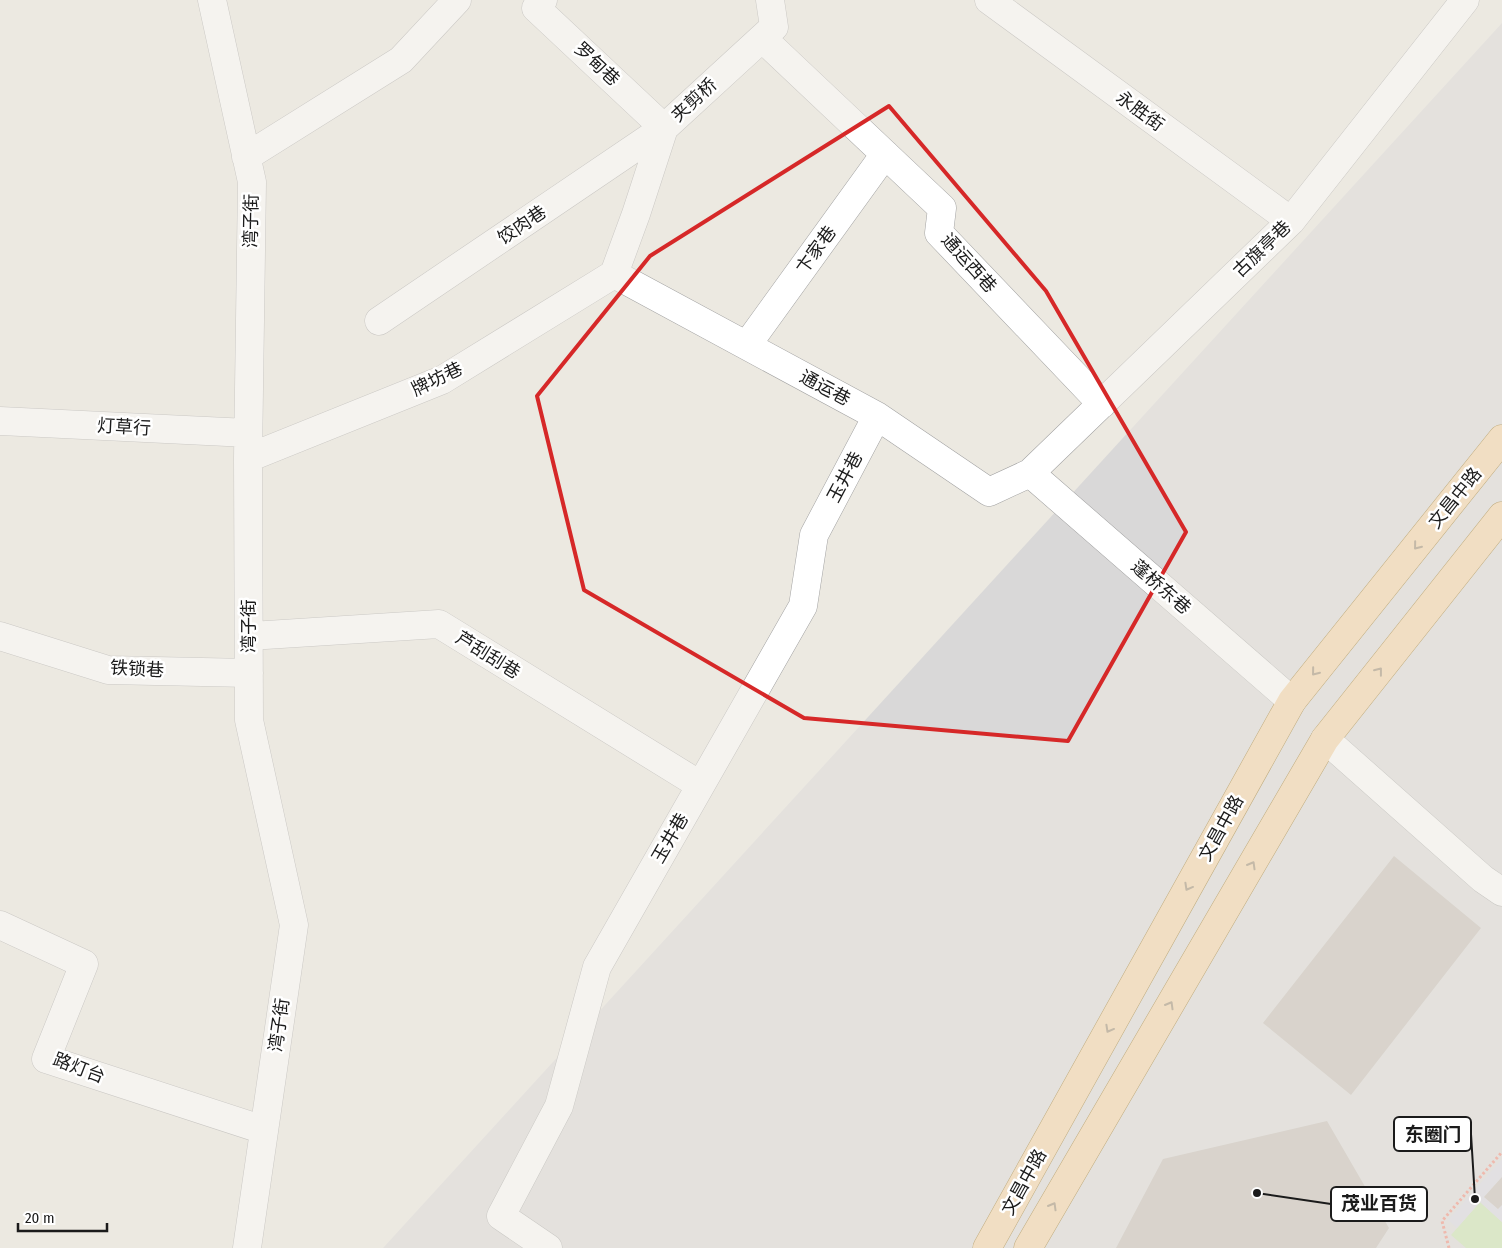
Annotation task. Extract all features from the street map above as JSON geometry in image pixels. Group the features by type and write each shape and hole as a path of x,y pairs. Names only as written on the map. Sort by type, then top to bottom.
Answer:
{"main road":[{"name":"文昌中路","path":"987,1248 1292,701 1502,439"},
{"name":"文昌中路","path":"1028,1248 1325,739 1502,516"}],"street":[{"name":"湾子街","path":"212,0 252,182 248,445 249,720 294,925 247,1248"},
{"path":"246,157 401,60 457,0"},
{"name":"夹剪桥","path":"614,274 664,128 774,27 770,0"},
{"name":"永胜街","path":"989,0 1291,221"},
{"name":"古旗亭巷","path":"1030,473 1291,221 1465,0"},
{"name":"罗甸巷","path":"536,3 664,128"},
{"name":"通运西巷","path":"762,38 942,208 939,233 1102,404"},
{"name":"饺肉巷","path":"379,321 664,128"},
{"name":"卞家巷","path":"747,345 885,154"},
{"name":"通运巷","path":"614,274 877,416 989,492 1030,473"},
{"name":"牌坊巷","path":"248,445 442,380 614,274"},
{"name":"玉井巷","path":"548,1248 501,1216 559,1106 597,967 803,606 814,535 877,416"},
{"name":"灯草行","path":"0,421 248,445"},
{"name":"蓬桥东巷","path":"1030,473 1292,701"},
{"name":"芦刮刮巷","path":"249,636 439,624 700,785"},
{"name":"铁锁巷","path":"0,636 108,670 249,673"},
{"path":"1325,739 1483,879 1502,892"},
{"name":"路灯台","path":"0,925 84,964 46,1059 264,1130"}],"path":[{"path":"1449,1248 1442,1222 1502,1152"}],"highlighted area":[{"path":"889,106 1046,291 1186,532 1068,741 804,718 584,590 537,396 650,256"}],"shaded area":[{"path":"1502,23 1502,1248 383,1248"},
{"path":"1502,1159 1502,1177 1484,1197 1498,1209 1502,1205 1502,1222 1480,1202 1457,1228 1448,1220"}],"green space":[{"path":"1480,1202 1502,1222 1502,1248 1466,1248 1451,1235"}],"building":[{"path":"1394,856 1481,928 1351,1095 1263,1023"},
{"path":"1327,1121 1389,1228 1376,1248 1116,1248 1163,1159"},
{"path":"1502,1177 1502,1205 1498,1209 1484,1197"}],"place":[{"name":"茂业百货","path":"1257,1193"},
{"name":"东圈门","path":"1475,1199"}]}
